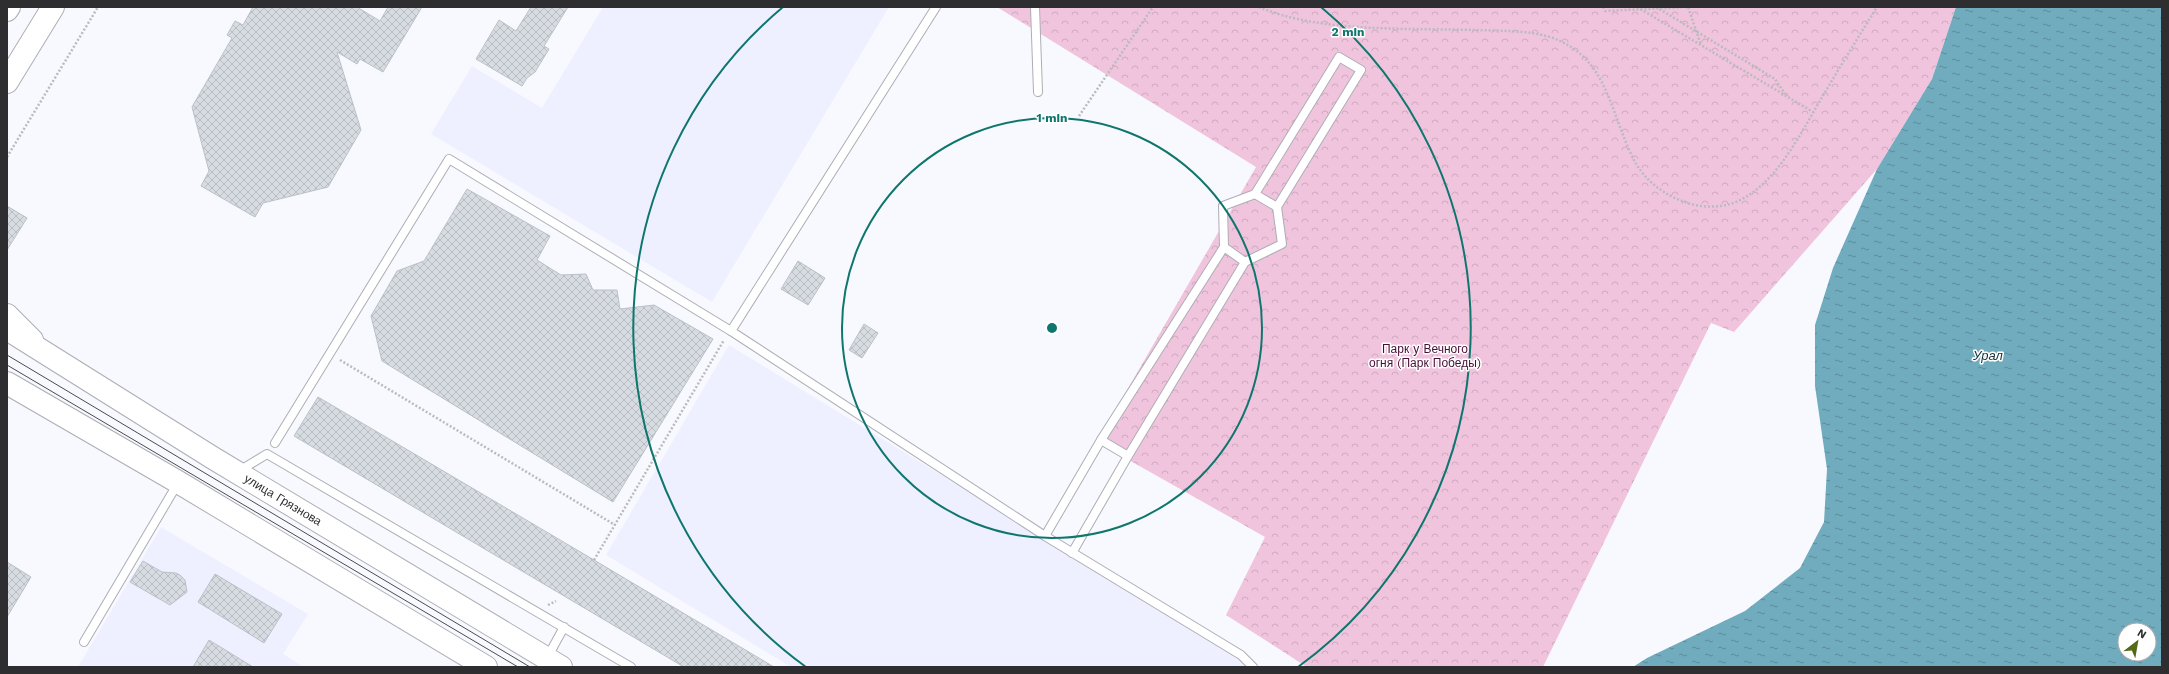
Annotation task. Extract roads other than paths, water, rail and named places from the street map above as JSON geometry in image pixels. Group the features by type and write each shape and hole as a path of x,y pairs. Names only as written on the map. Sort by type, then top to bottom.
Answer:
{"main road":[{"path":"7,82 53,7"},
{"path":"7,315 43,351"},
{"name":"улица Грязнова","path":"7,329 237,472 554,663"},
{"path":"7,383 178,482 486,667"}],"lane":[{"path":"731,331 936,7"},
{"path":"1036,7 1038,92"},
{"path":"1045,536 1101,440 1224,248 1223,206 1255,194 1339,57 1361,70 1277,207 1282,244 1245,262 1128,456 1072,553"},
{"path":"275,443 449,158 731,331 1045,536 1241,655 1254,667"},
{"path":"1255,194 1277,207"},
{"path":"1224,248 1245,262"},
{"path":"1101,440 1128,456"},
{"path":"237,472 267,454 632,667"},
{"path":"84,642 178,482"},
{"path":"554,663 564,626"}],"water":[{"name":"Урал","path":"1956,7 2162,7 2162,667 1633,667 1647,658 1745,611 1800,568 1824,522 1827,469 1815,386 1815,325 1833,268 1877,169 1932,79"}],"tram line":[{"path":"7,355 530,667"},
{"path":"7,365 518,667"}],"park label":[{"name":"Парк у Вечного огня (Парк Победы)","path":"1425,356"}]}
